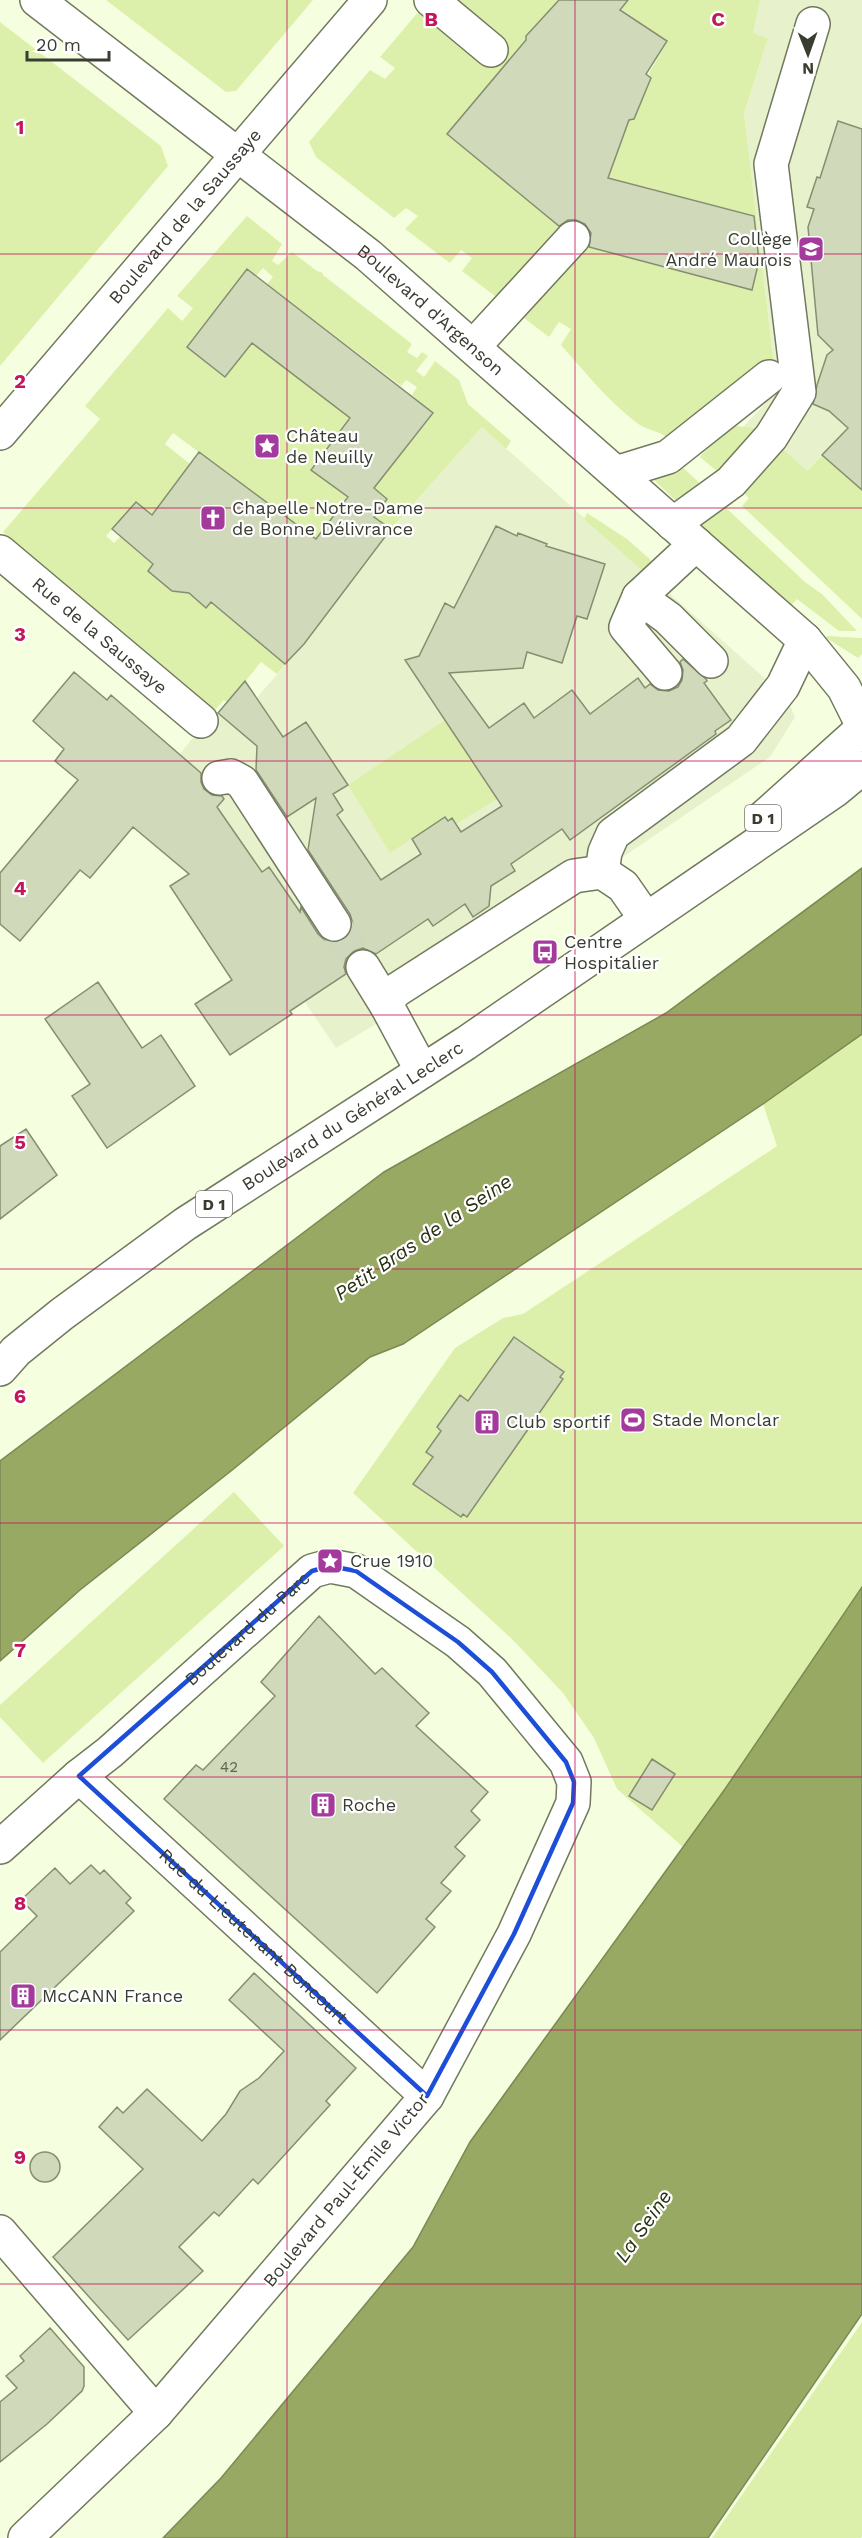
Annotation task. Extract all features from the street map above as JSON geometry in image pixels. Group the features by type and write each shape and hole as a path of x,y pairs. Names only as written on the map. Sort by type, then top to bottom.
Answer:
{"street":[{"name":"Boulevard d'Argenson","path":"37,0 240,154 368,255 805,640 861,676"},
{"name":"Boulevard de la Saussaye","path":"0,433 370,0"},
{"path":"430,0 491,50"},
{"path":"664,673 626,627 639,597 684,534 771,437 799,392 771,164 813,24"},
{"path":"472,347 573,237"},
{"path":"616,473 668,457 769,377"},
{"name":"Rue de la Saussaye","path":"0,552 201,721"},
{"path":"639,597 668,618 711,661"},
{"name":"Boulevard d'Argenson","path":"805,640 844,688 862,724"},
{"path":"388,1003 405,986 588,874 605,852 613,834 741,740 783,686 805,640"},
{"name":"Boulevard du Général Leclerc","path":"655,913 862,729"},
{"name":"Boulevard du Général Leclerc","path":"5,1359 185,1224 422,1071 834,791 858,768"},
{"path":"219,778 231,776 242,782 334,924"},
{"path":"588,874 623,886 655,913"},
{"path":"363,967 388,1003 422,1071"},
{"name":"Boulevard du Parc","path":"0,1847 312,1571 330,1566 356,1571 458,1642 499,1681 566,1762 574,1782"},
{"name":"Rue du Lieutenant Boncourt","path":"79,1776 427,2096"},
{"name":"Boulevard Paul-Émile Victor","path":"25,2538 156,2413 427,2096 514,1934 573,1803 574,1782"},
{"path":"0,2232 156,2413"}],"highlighted area":[{"path":"330,1566 356,1571 458,1642 492,1672 566,1762 574,1782 573,1803 514,1934 427,2096 79,1776 312,1571"}],"shaded area":[{"path":"106,0 313,0 236,91 226,92"},
{"path":"439,0 559,0 526,36 526,40 471,115 465,112 447,134 582,245 752,290 759,263 727,255 757,244 754,216 606,177 629,120 634,118 637,106 645,94 643,89 648,87 651,79 649,73 667,42 621,9 628,0 760,0 753,33 768,38 744,113 775,374 673,444 660,433 637,423 588,376 561,345 571,329 559,322 549,337 462,271 472,258 461,250 450,263 405,229 418,216 406,208 394,218 316,157 309,142 370,70 385,79 395,68 380,57 425,4"},
{"name":"Collège André Maurois","path":"760,0 862,0 862,412 767,513 700,457 729,425 742,428 777,391 744,113 768,38 753,33"},
{"path":"0,22 161,146 168,166 0,366"},
{"path":"247,216 282,244 272,261 278,265 292,252 323,273 412,344 407,352 417,358 422,352 428,356 416,371 424,377 435,361 459,380 468,404 511,441 506,449 482,427 391,529 374,517 387,499 374,488 432,413 412,395 417,387 406,380 401,386 267,284 273,277 263,268 256,276 247,269 252,343 350,418 312,469 348,497 316,539 173,433 165,444 190,464 159,506 183,525 175,535 136,502 106,536 114,543 121,536 153,564 148,571 171,590 182,593 187,590 205,608 213,599 215,606 269,651 304,644 277,674 261,662 239,689 244,717 224,700 215,710 3,532 100,419 85,406 168,308 182,321 193,308 177,296"},
{"path":"729,425 761,429 807,471 822,455 862,490 862,619 742,506 749,498 700,457"},
{"path":"482,427 787,698 795,717 770,757 391,1015 336,1048 192,836 179,755 215,710 235,727 253,702 304,644 391,529"},
{"path":"676,461 805,582 823,595 857,631 839,631 797,599 787,609 649,475"},
{"path":"587,513 627,539 653,562 645,573 584,519"},
{"path":"827,636 862,638 862,654 858,658 826,638"},
{"path":"445,720 497,799 456,824 452,818 448,821 445,817 390,853 348,785"},
{"name":"Stade Monclar","path":"862,1034 862,1587 743,1764 683,1847 617,1789 594,1738 563,1693 512,1639 353,1493 455,1348 503,1318 523,1314 777,1146 763,1104"},
{"path":"234,1492 284,1546 43,1763 0,1717 0,1705"},
{"path":"862,2322 861,2538 712,2538"}],"water":[{"name":"Petit Bras de la Seine","path":"862,868 862,1034 763,1104 403,1344 370,1357 231,1471 80,1590 0,1661 0,1461 384,1172 666,1013"},
{"name":"La Seine","path":"862,1587 862,2314 708,2538 163,2538 221,2478 413,2247 470,2142 725,1789"}],"building":[{"path":"559,0 628,0 620,10 667,41 646,74 651,78 634,119 629,120 608,178 754,216 759,261 752,290 589,247 591,233 585,224 576,220 568,220 559,226 447,134 526,40 526,36"},
{"path":"838,121 862,129 862,490 822,455 848,428 829,411 813,404 827,355 833,350 818,335 808,227 814,209 807,207 817,177 820,178"},
{"path":"247,269 433,413 374,488 387,499 374,517 391,529 304,644 285,664 211,602 206,608 189,593 172,591 148,571 153,564 112,529 136,502 152,515 199,452 316,539 348,497 311,470 350,418 252,343 225,377 187,347"},
{"path":"496,526 517,536 518,533 547,544 546,546 605,564 587,619 577,616 562,663 527,652 523,668 449,673 489,728 524,703 534,718 572,690 590,714 638,678 645,688 650,684 658,690 669,691 678,687 682,680 683,670 680,662 683,659 706,679 704,683 731,720 715,731 716,734 570,840 562,829 511,864 515,871 491,886 489,906 473,917 465,904 433,926 428,919 376,954 363,948 354,951 346,959 344,967 346,974 290,1011 292,1014 230,1055 195,1004 232,980 170,886 189,874 133,827 90,878 80,870 20,941 0,924 0,873 78,780 55,761 64,749 33,721 74,672 107,700 111,695 201,773 204,789 224,799 217,807 262,872 269,867 300,912 301,907 318,934 325,940 334,943 345,939 351,932 353,924 350,914 308,850 316,798 287,817 256,770 257,746 218,713 245,681 283,737 306,722 348,785 333,794 343,810 337,815 381,880 421,854 412,839 445,817 448,821 452,818 461,832 502,806 405,660 419,656 445,603 454,608"},
{"path":"98,982 142,1048 161,1035 195,1086 107,1148 72,1096 90,1084 45,1019"},
{"path":"26,1129 57,1175 0,1219 0,1146"},
{"name":"Club sportif","path":"514,1337 564,1372 560,1377 563,1379 467,1517 463,1514 461,1517 413,1484 433,1457 426,1452 441,1431 437,1427 460,1395 468,1401"},
{"name":"Roche","path":"319,1616 375,1674 382,1668 429,1713 416,1726 488,1792 471,1811 480,1820 455,1847 465,1856 441,1883 451,1891 426,1919 435,1927 377,1993 164,1799 196,1765 203,1770 275,1696 261,1682"},
{"path":"652,1759 675,1774 652,1810 629,1796"},
{"name":"McCANN France","path":"91,1865 100,1874 104,1870 131,1898 126,1903 134,1911 0,2040 0,1952 37,1916 21,1900 55,1868 70,1884"},
{"path":"254,1973 356,2068 326,2101 330,2105 258,2184 253,2179 219,2216 214,2212 179,2247 203,2271 128,2340 53,2257 143,2169 99,2127 117,2107 123,2113 147,2089 202,2141 226,2114 240,2091 259,2078 284,2051 229,2000"},
{"path":"45,2152 56,2156 60,2167 56,2178 45,2182 34,2178 30,2167 34,2156"},
{"path":"50,2328 84,2367 84,2386 82,2391 47,2424 0,2462 0,2402 17,2388 6,2376 24,2361 20,2356"}],"tunnel":[{"path":"334,924 363,967"}],"place":[{"name":"Collège André Maurois","path":"811,249"},
{"name":"Château de Neuilly","path":"267,446"},
{"name":"Chapelle Notre-Dame de Bonne Délivrance","path":"213,518"},
{"name":"Centre Hospitalier","path":"545,952"},
{"name":"Stade Monclar","path":"633,1420"},
{"name":"Club sportif","path":"487,1422"},
{"name":"Crue 1910","path":"330,1561"},
{"name":"Roche","path":"323,1805"},
{"name":"McCANN France","path":"23,1996"}]}
